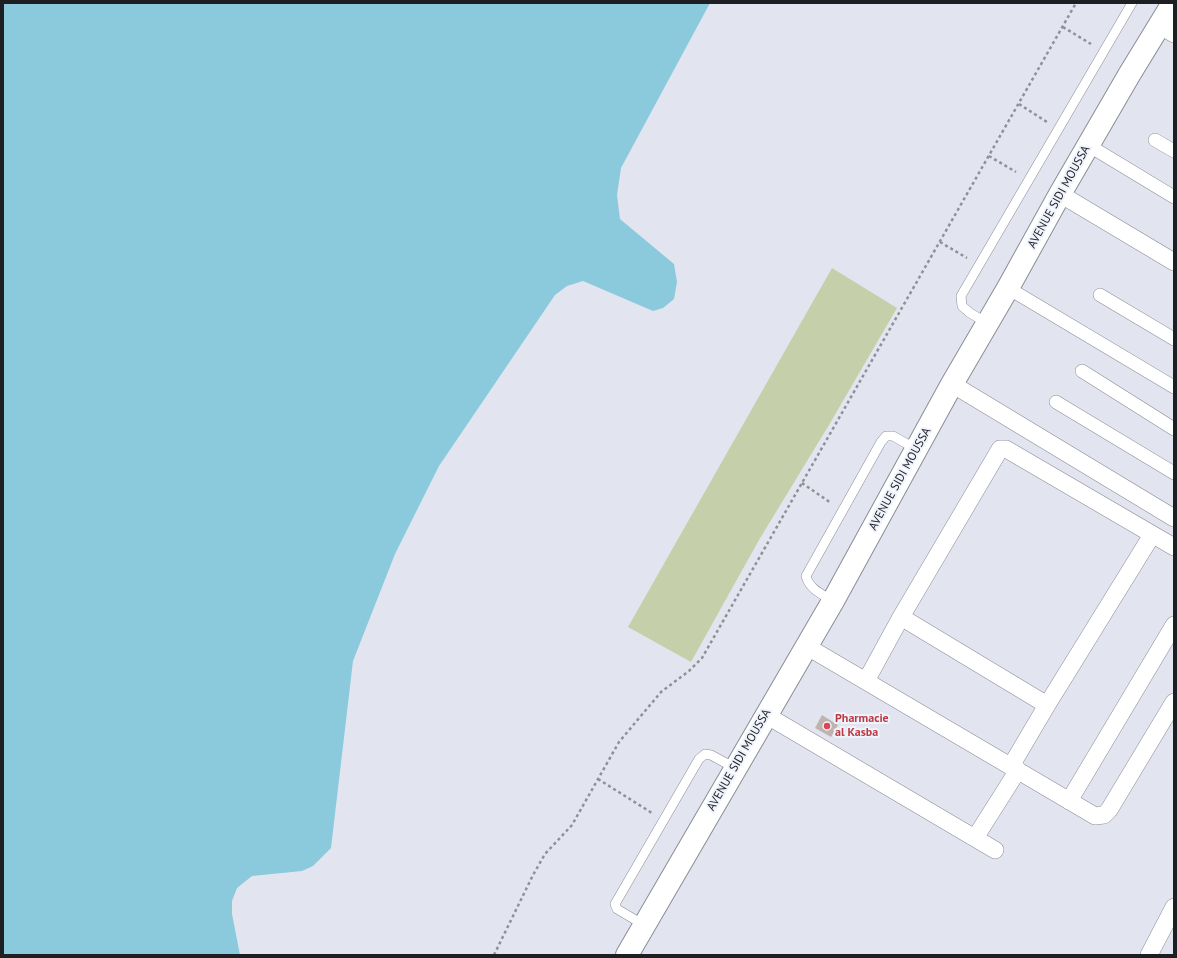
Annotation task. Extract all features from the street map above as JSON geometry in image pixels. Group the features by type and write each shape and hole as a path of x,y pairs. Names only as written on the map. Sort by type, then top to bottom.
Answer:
{"street":[{"name":"AVENUE SIDI MOUSSA","path":"627,955 833,601 952,384 1088,145 1166,29 1172,3"},
{"path":"1155,140 1174,151"},
{"path":"1088,145 1174,197"},
{"path":"1060,194 1174,262"},
{"path":"1008,288 1174,387"},
{"path":"1100,295 1174,339"},
{"path":"1082,371 1174,429"},
{"path":"952,384 1174,518"},
{"path":"1056,402 1174,473"},
{"path":"866,681 997,453 1002,448 1174,547"},
{"path":"975,838 1015,768 1047,705 1152,534"},
{"path":"902,617 1047,705"},
{"path":"1069,801 1174,625"},
{"path":"806,646 1095,816 1104,815 1110,810 1174,702"},
{"path":"766,715 995,850"},
{"path":"1149,955 1174,907"}],"lane":[{"path":"987,323 970,313 962,306 961,296 1132,3"},
{"path":"833,601 813,588 808,583 806,576 842,510 881,442 886,436 893,436 916,450"},
{"path":"644,925 617,909 616,904 699,759 705,754 711,755 735,768"}],"path":[{"path":"494,955 533,875 545,854 572,825 619,742 661,692 702,658 1076,3"},
{"path":"1063,27 1103,52"},
{"path":"1019,104 1059,128"},
{"path":"989,156 1028,180"},
{"path":"940,242 979,266"},
{"path":"802,482 842,510"},
{"path":"598,779 664,820"}],"green space":[{"path":"832,268 897,308 829,425 759,540 691,662 628,627"}],"water":[{"path":"3,3 710,3 621,168 617,195 620,219 674,264 677,282 674,299 663,308 653,311 583,281 567,286 555,295 439,466 395,554 353,661 331,848 313,866 302,871 252,876 237,888 232,901 232,914 240,955 3,955"}],"building":[{"name":"Pharmacie al Kasba","path":"822,715 838,725 831,737 815,728"}],"place":[{"name":"Pharmacie al Kasba","path":"827,726"}]}
